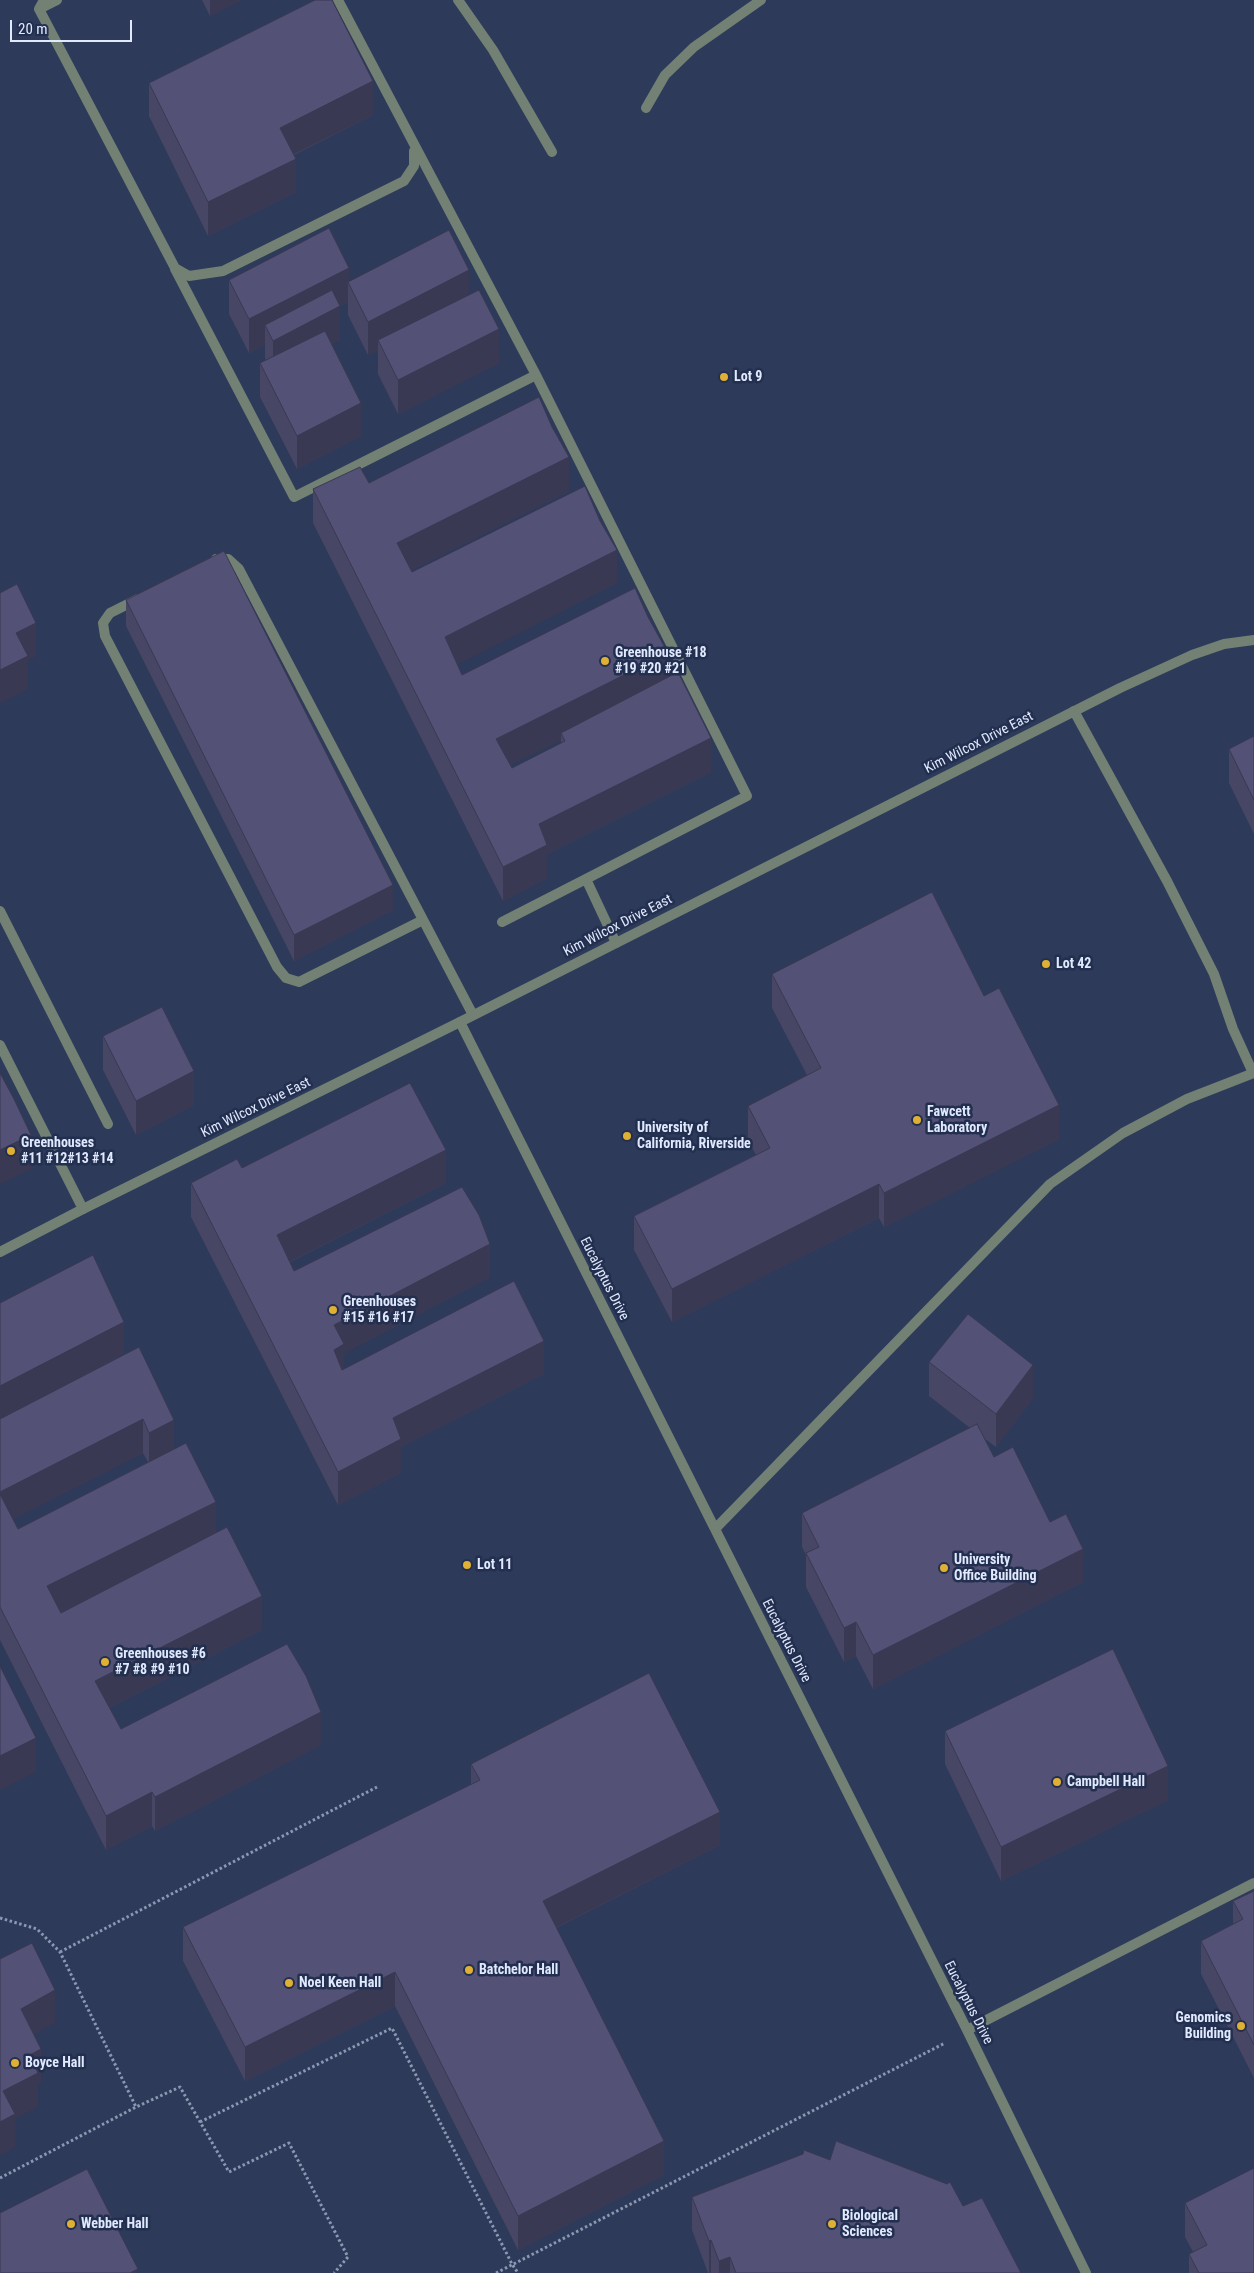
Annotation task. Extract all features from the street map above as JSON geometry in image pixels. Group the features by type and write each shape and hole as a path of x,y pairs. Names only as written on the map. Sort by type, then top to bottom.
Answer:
{"street":[{"path":"57,0 42,4 175,268 294,497 536,375"},
{"path":"338,0 536,375 747,796 502,922"},
{"path":"458,0 493,50 552,152"},
{"path":"646,108 665,75 694,47 762,0"},
{"path":"175,268 189,276 223,271 404,181 414,166 414,147"},
{"path":"210,562 219,558 228,559 239,569 473,1015"},
{"path":"144,596 110,613 103,623 105,636 277,967 286,978 299,982 423,920"},
{"name":"Kim Wilcox Drive East","path":"0,1252 460,1022 1074,711 1192,655 1224,644 1254,640"},
{"path":"715,1529 1050,1184 1123,1133 1187,1099 1254,1073 1233,1029 1214,974 1074,711"},
{"path":"586,879 616,943"},
{"path":"0,911 108,1124"},
{"name":"Eucalyptus Drive","path":"460,1022 967,2030 1086,2273"},
{"path":"0,1045 83,1209"},
{"path":"967,2030 1254,1883"}],"path":[{"path":"60,1952 377,1787"},
{"path":"0,1918 37,1929 60,1952 136,2107"},
{"path":"200,2122 392,2028 518,2273"},
{"path":"496,2273 914,2060 967,2030"},
{"path":"0,2178 136,2107 180,2087 229,2172 289,2143 348,2256 334,2273"}],"building":[{"path":"315,0 332,0 373,81 280,128 296,159 208,202 149,83"},
{"path":"329,228 349,268 249,319 229,280"},
{"path":"449,230 469,270 368,322 348,282"},
{"path":"332,290 340,306 273,341 265,325"},
{"path":"479,290 499,329 398,380 378,340"},
{"path":"325,331 361,403 297,436 260,363"},
{"name":"Greenhouse #18 #19 #20 #21","path":"539,397 552,427 569,457 397,543 412,572 585,486 600,521 617,550 445,637 462,675 635,588 648,617 668,653 496,739 512,768 565,741 561,733 678,672 711,738 539,824 547,845 503,867 313,489 360,467 369,483"},
{"path":"224,551 393,885 294,935 126,600"},
{"path":"17,584 36,623 16,633 28,656 0,670 0,593"},
{"path":"1254,736 1254,800 1229,749"},
{"name":"Fawcett Laboratory","path":"932,892 984,996 999,988 1059,1105 884,1193 879,1184 672,1289 634,1216 770,1148 748,1106 821,1068 772,974"},
{"path":"162,1007 194,1071 136,1101 103,1036"},
{"path":"0,1073 31,1135 0,1150"},
{"name":"Greenhouses #15 #16 #17","path":"410,1083 446,1150 277,1235 294,1271 462,1187 479,1215 490,1244 334,1325 344,1344 334,1350 342,1370 514,1281 544,1341 393,1418 401,1439 338,1472 191,1183 237,1159 242,1168"},
{"path":"93,1255 124,1322 0,1386 0,1303"},
{"path":"968,1314 1033,1365 996,1414 929,1362"},
{"path":"139,1347 174,1420 149,1433 143,1419 0,1492 0,1419"},
{"name":"University Office Building","path":"977,1424 994,1457 1013,1447 1050,1522 1066,1514 1083,1549 873,1655 856,1622 844,1628 806,1553 819,1547 802,1513"},
{"name":"Greenhouses #6 #7 #8 #9 #10","path":"186,1443 216,1502 47,1586 61,1613 227,1527 262,1596 95,1681 121,1729 287,1644 306,1676 321,1712 155,1797 152,1792 106,1816 0,1607 0,1494 18,1529"},
{"name":"Campbell Hall","path":"1113,1649 1168,1766 1001,1847 945,1731"},
{"path":"0,1666 36,1738 0,1756"},
{"name":"Batchelor Hall","path":"649,1673 720,1812 543,1901 664,2141 518,2216 395,1972 245,2047 183,1927 480,1780 471,1764"},
{"path":"1254,1891 1254,2045 1201,1941 1243,1919 1233,1901"},
{"name":"Boyce Hall","path":"32,1943 55,1990 21,2009 41,2049 30,2055 38,2073 3,2091 15,2114 0,2122 0,1959"},
{"name":"Biological Sciences","path":"836,2141 947,2184 950,2182 963,2206 982,2198 1021,2273 736,2273 730,2257 719,2261 692,2197 803,2154 804,2150 830,2160"},
{"path":"1254,2168 1254,2273 1199,2273 1189,2254 1207,2245 1185,2203"},
{"path":"87,2169 138,2269 130,2273 0,2273 0,2213"}],"place":[{"name":"Lot 9","path":"724,377"},
{"name":"Greenhouse #18 #19 #20 #21","path":"605,661"},
{"name":"Lot 42","path":"1046,964"},
{"name":"Fawcett Laboratory","path":"917,1120"},
{"name":"University of California, Riverside","path":"627,1136"},
{"name":"Greenhouses #11 #12#13 #14","path":"11,1151"},
{"name":"Greenhouses #15 #16 #17","path":"333,1310"},
{"name":"Lot 11","path":"467,1565"},
{"name":"University Office Building","path":"944,1568"},
{"name":"Greenhouses #6 #7 #8 #9 #10","path":"105,1662"},
{"name":"Campbell Hall","path":"1057,1782"},
{"name":"Batchelor Hall","path":"469,1970"},
{"name":"Noel Keen Hall","path":"289,1983"},
{"name":"Genomics Building","path":"1241,2026"},
{"name":"Boyce Hall","path":"15,2063"},
{"name":"Webber Hall","path":"71,2224"},
{"name":"Biological Sciences","path":"832,2224"}]}
